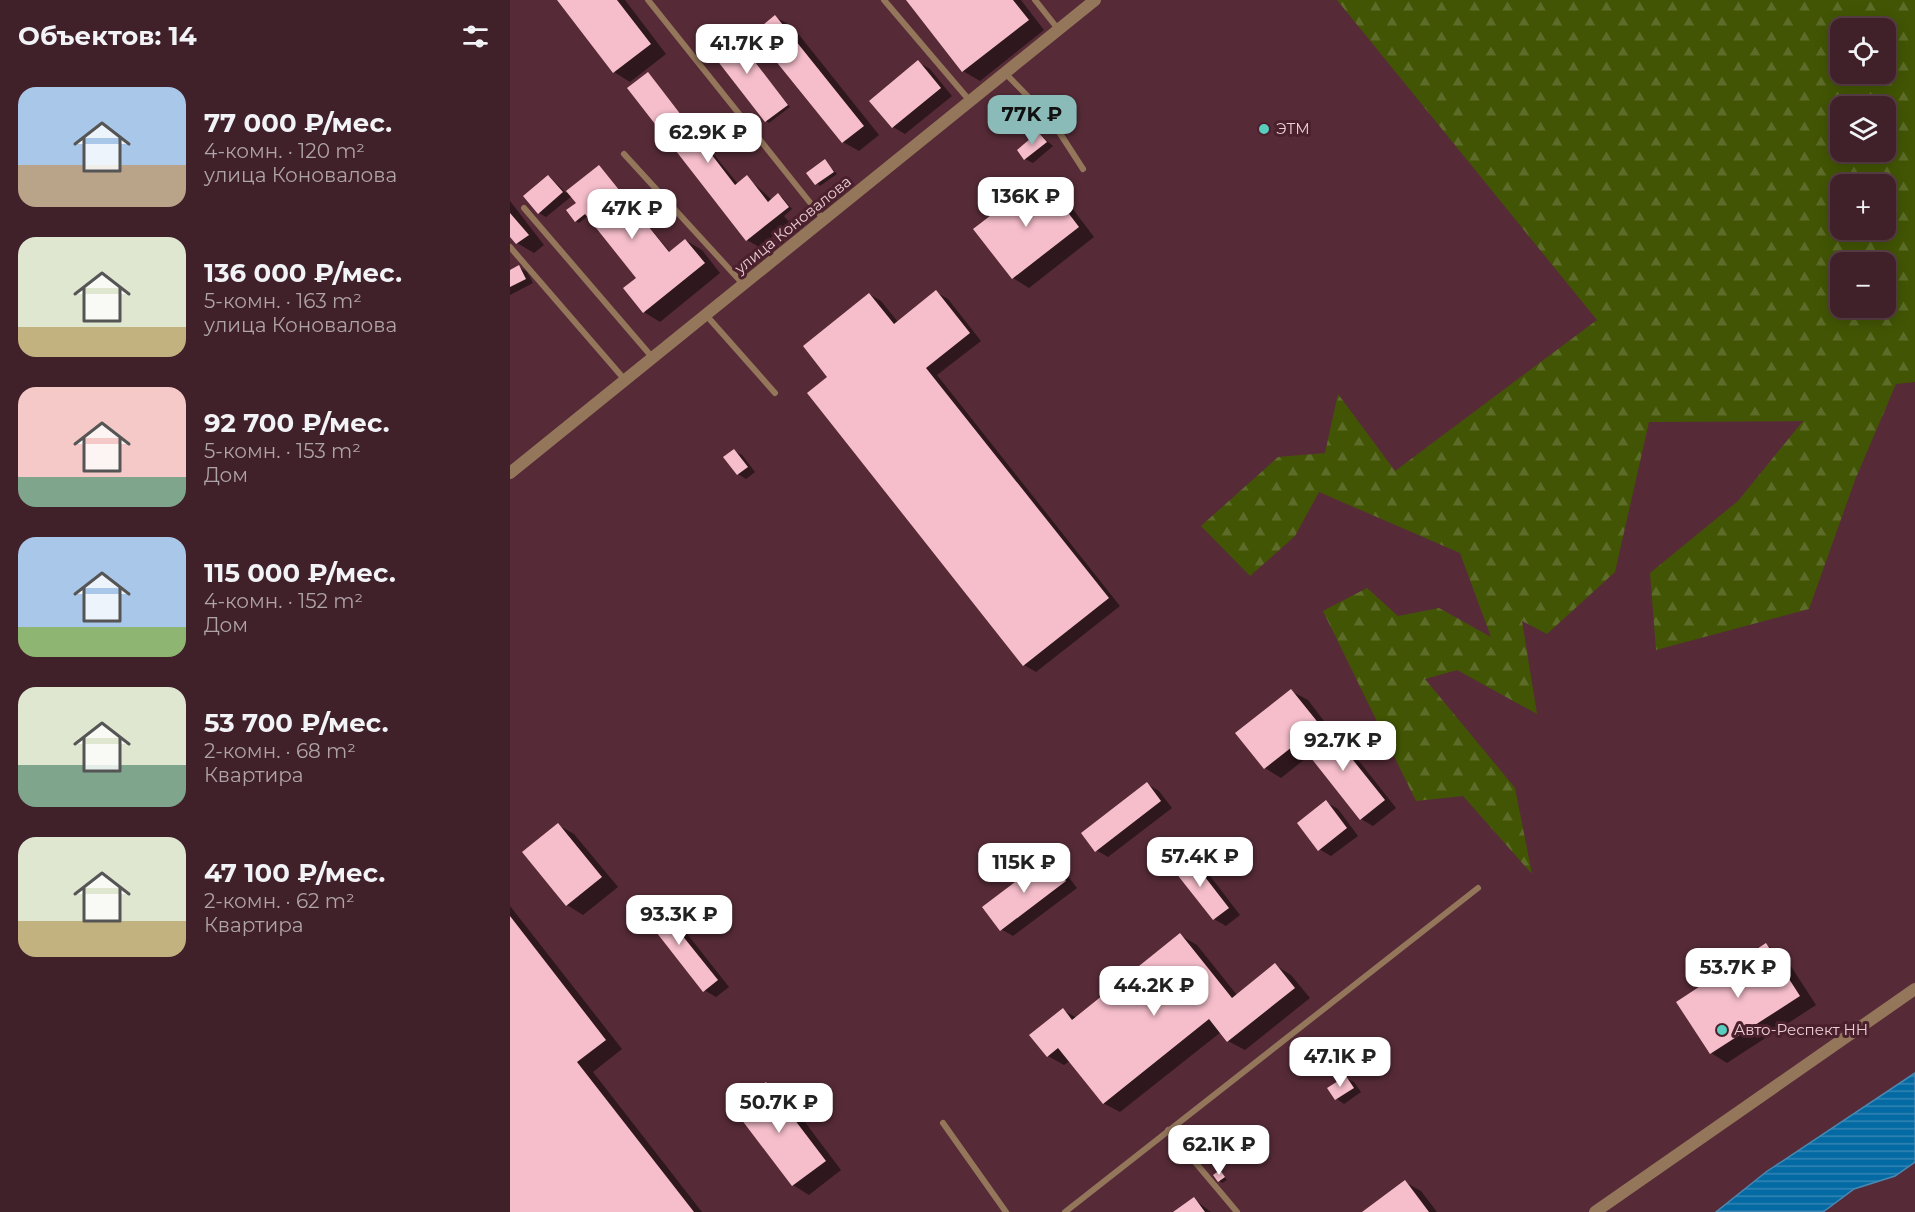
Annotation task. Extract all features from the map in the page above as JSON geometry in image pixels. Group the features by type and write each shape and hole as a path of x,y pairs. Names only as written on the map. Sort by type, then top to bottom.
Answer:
{"street":[{"name":"улица Коновалова","path":"510,473 1095,0"},
{"path":"1595,1212 1915,989"}],"lane":[{"path":"648,0 824,220"},
{"path":"884,0 970,102"},
{"path":"1035,0 1059,30"},
{"path":"1005,73 1052,121 1083,169"},
{"path":"624,153 744,284"},
{"path":"524,208 653,358"},
{"path":"510,247 625,380"},
{"path":"706,315 775,393"},
{"path":"1065,1212 1479,888"},
{"path":"943,1123 1006,1212"},
{"path":"1168,1130 1237,1212"}],"green space":[{"path":"1337,0 1915,0 1915,382 1896,384 1855,480 1809,609 1656,650 1650,573 1738,501 1803,421 1649,422 1615,572 1547,634 1522,621 1537,714 1457,670 1425,679 1515,788 1532,874 1463,796 1416,801 1323,611 1367,588 1398,616 1439,608 1491,637 1460,553 1319,492 1295,536 1250,576 1201,526 1278,457 1325,453 1338,394 1395,471 1597,320"}],"water":[{"path":"1915,1073 1915,1162 1895,1176 1854,1189 1823,1212 1716,1212 1766,1172"}],"building":[{"path":"557,0 617,0 651,44 613,73"},
{"path":"906,0 1013,0 1029,20 962,72"},
{"path":"775,15 864,126 842,143 753,33"},
{"path":"729,28 788,105 765,122 706,46"},
{"path":"918,60 941,88 892,128 869,101"},
{"path":"648,72 735,185 747,175 768,202 778,193 789,207 746,241 627,88"},
{"path":"1038,132 1047,142 1024,160 1017,150"},
{"path":"825,159 834,172 815,185 806,173"},
{"path":"599,165 669,252 685,239 705,263 643,313 623,288 636,278 585,214 575,222 566,210 576,203 566,191"},
{"path":"548,175 563,192 538,214 523,196"},
{"path":"1041,177 1079,227 1012,279 973,229"},
{"path":"510,213 529,235 516,244 510,237"},
{"path":"519,265 526,279 510,287 510,270"},
{"path":"936,290 970,333 926,368 1109,598 1023,666 807,393 827,377 803,346 869,293 894,324"},
{"path":"734,449 748,467 737,475 723,457"},
{"path":"1291,689 1320,725 1264,769 1235,733"},
{"path":"1325,725 1385,800 1360,820 1300,744"},
{"path":"1147,782 1161,801 1095,852 1081,833"},
{"path":"1326,800 1347,828 1318,851 1297,823"},
{"path":"558,823 602,877 566,906 522,852"},
{"path":"1188,855 1229,908 1213,920 1172,868"},
{"path":"1048,857 1066,881 1000,931 982,907"},
{"path":"653,899 718,980 703,992 639,910"},
{"path":"510,916 606,1040 577,1062 694,1212 510,1212"},
{"path":"1180,933 1232,998 1275,963 1295,988 1227,1042 1209,1019 1103,1104 1058,1048 1047,1057 1029,1035 1063,1008 1072,1020"},
{"path":"1766,943 1800,996 1710,1054 1676,1002"},
{"path":"1346,1076 1354,1088 1335,1100 1327,1088"},
{"path":"766,1082 826,1161 792,1186 732,1107"},
{"path":"1220,1170 1225,1177 1218,1182 1213,1175"},
{"path":"1405,1180 1429,1212 1362,1212"},
{"path":"1194,1197 1205,1212 1173,1212"}],"place":[{"name":"ЭТМ","path":"1264,129"},
{"name":"Авто-Респект НН","path":"1722,1030"}]}
